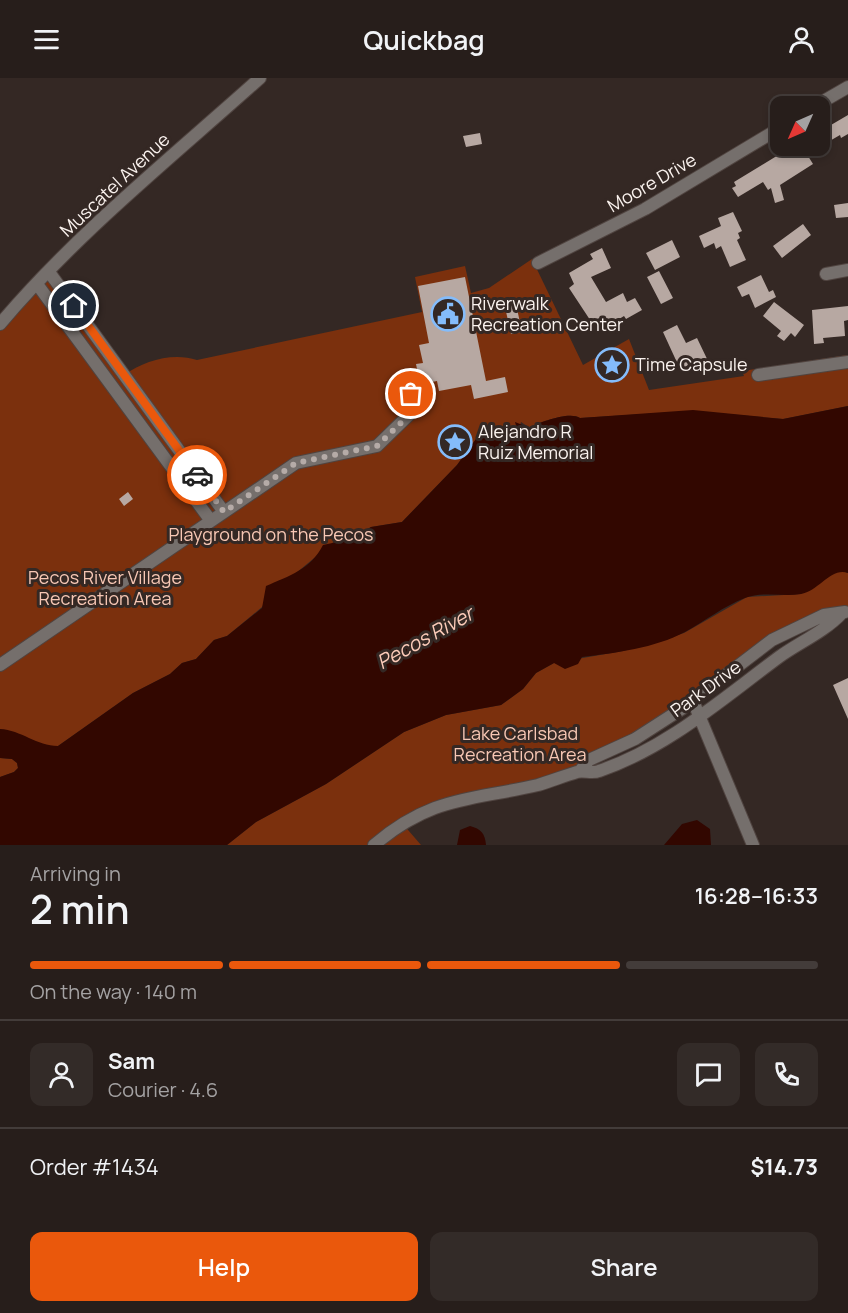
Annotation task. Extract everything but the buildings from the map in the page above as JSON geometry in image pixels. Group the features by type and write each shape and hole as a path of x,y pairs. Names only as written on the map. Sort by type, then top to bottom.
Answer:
{"street":[{"name":"Muscatel Avenue","path":"0,324 48,272 260,78"},
{"path":"830,98 848,87"},
{"name":"Moore Drive","path":"538,263 645,209 770,134"},
{"path":"826,274 848,270"},
{"path":"48,272 224,512"},
{"path":"37,284 211,521"},
{"path":"758,375 848,362"},
{"path":"114,389 128,381"},
{"path":"0,665 296,463 377,446 413,411 410,390"},
{"name":"Park Drive","path":"580,771 589,760 634,738 693,701 772,640 824,615 845,612"},
{"name":"Park Drive","path":"374,845 402,823 435,807 537,785 580,771 596,772 623,761 700,717 779,657 831,625 845,612"},
{"path":"693,701 753,845"}],"green space":[{"name":"Pecos River Village Recreation Area","path":"532,259 583,365 629,339 649,390 744,376 742,371 848,355 848,406 783,419 693,411 580,418 569,416 547,420 530,428 521,422 518,432 476,439 457,465 402,522 371,527 351,539 336,540 290,578 278,581 262,607 227,636 214,640 196,659 182,663 170,674 133,693 58,746 48,746 0,729 0,324 49,272 124,375 159,359 178,357 197,360 422,312 415,277 465,266 471,293 489,288"},
{"name":"Lake Carlsbad Recreation Area","path":"839,570 848,573 848,611 824,615 748,659 580,771 489,793 402,823 421,845 227,845 256,822 326,784 404,732 446,715 501,705 523,689 536,673 554,663 623,651 684,633 747,597 801,594"},
{"path":"0,758 12,759 17,763 18,768 0,777"}],"water":[{"name":"Pecos River","path":"848,406 848,573 836,573 814,589 801,594 759,595 745,598 673,638 648,646 582,657 578,664 565,669 554,663 536,673 523,689 501,705 446,715 404,732 326,784 256,822 227,845 0,845 0,777 18,768 17,763 12,759 0,758 0,729 58,746 133,693 170,674 182,663 196,659 214,640 227,636 262,608 266,586 306,566 323,545 351,539 371,527 402,522 457,465 476,439 518,432 515,422 530,428 547,420 569,416 580,418 693,410 783,419"},
{"path":"697,820 710,829 711,845 664,845 682,824"},
{"path":"470,826 482,832 486,845 457,845 460,830"}],"way so far":[{"path":"197,475 224,512 296,463 377,446 413,411 411,394"}],"place":[{"name":"Riverwalk Recreation Center","path":"448,314"},
{"name":"Time Capsule","path":"612,365"},
{"name":"Alejandro R Ruiz Memorial","path":"455,442"}],"route":[{"path":"74,306 197,475"}],"park label":[{"name":"Playground on the Pecos","path":"271,535"}]}
